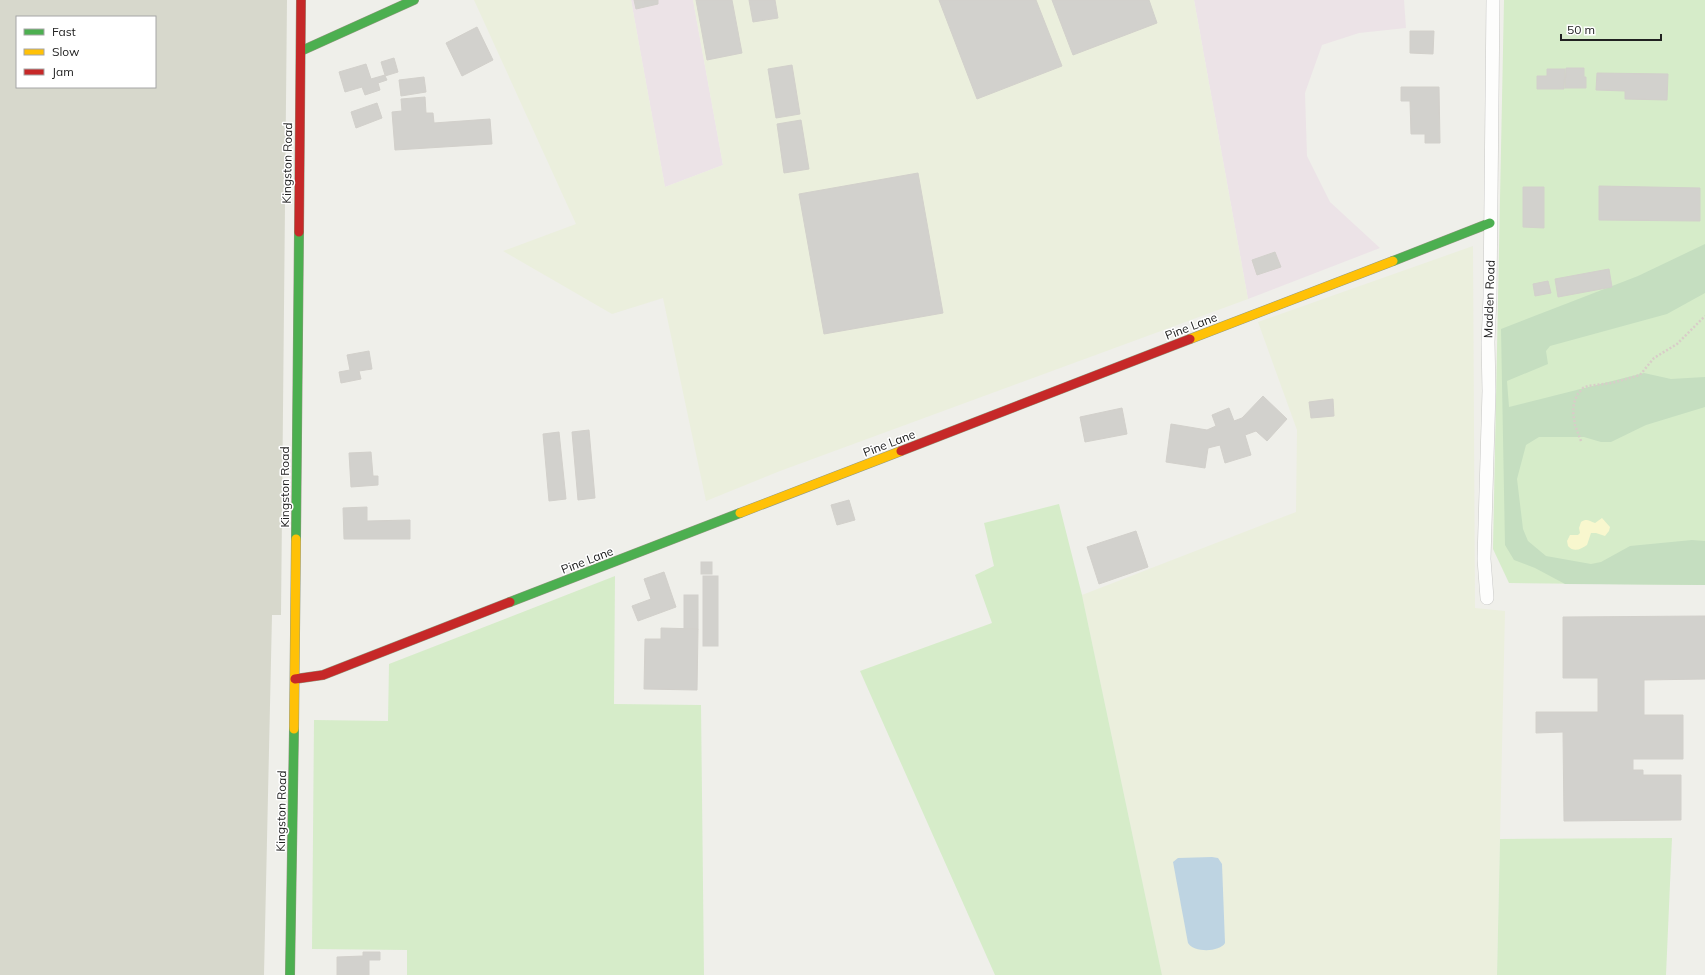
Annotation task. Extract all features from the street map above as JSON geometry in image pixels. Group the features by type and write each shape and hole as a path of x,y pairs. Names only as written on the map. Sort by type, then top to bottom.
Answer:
{"street":[{"name":"Kingston Road","path":"290,975 295,679 301,0"},
{"path":"301,51 414,0"},
{"name":"Madden Road","path":"1487,598 1484,559 1489,391 1488,342 1490,297 1493,0"},
{"name":"Pine Lane","path":"295,679 323,675 1490,223"}],"path":[{"path":"1581,441 1575,425 1573,412 1577,395 1588,386 1612,383 1640,375 1654,358 1678,344 1705,316"}],"shaded area":[{"path":"0,0 287,0 281,615 272,615 264,975 0,975"},
{"path":"474,0 631,0 665,187 723,165 693,0 1194,0 1248,299 780,471 706,501 663,298 612,314 503,251 576,224"},
{"path":"631,0 693,0 723,165 665,187"},
{"path":"1194,0 1404,0 1406,28 1359,33 1322,45 1305,93 1307,156 1330,202 1380,248 1248,299"},
{"path":"1504,0 1705,0 1705,585 1509,583 1493,549"},
{"path":"1705,244 1705,293 1667,314 1550,346 1546,351 1548,364 1507,381 1509,407 1644,373 1671,379 1705,377 1705,407 1646,425 1611,442 1601,442 1584,437 1539,437 1526,445 1517,479 1523,529 1528,541 1546,556 1591,564 1601,562 1630,546 1692,540 1705,541 1705,585 1565,584 1535,568 1514,560 1505,545 1501,329 1638,276"},
{"path":"1473,246 1475,608 1505,611 1497,975 1162,975 1082,595 1296,512 1297,430 1258,322"},
{"path":"1059,504 1082,595 1162,975 995,975 860,671 992,623 975,575 994,566 984,523"},
{"path":"615,576 614,704 701,705 704,975 407,975 407,950 312,949 314,720 388,721 389,664"},
{"path":"1672,838 1666,975 1497,975 1500,839"}],"sand":[{"path":"1602,518 1610,527 1605,536 1591,533 1587,545 1582,548 1575,550 1568,546 1567,541 1570,535 1578,535 1580,533 1579,528 1581,522 1586,520 1595,523"}],"water":[{"path":"1178,858 1218,858 1222,864 1225,943 1213,950 1201,950 1191,946 1188,943 1173,862"}],"building":[{"path":"634,0 658,0 658,4 636,9"},
{"path":"696,0 732,0 742,53 707,60"},
{"path":"749,0 775,0 778,18 753,22"},
{"path":"939,0 1036,0 1062,66 977,99"},
{"path":"1052,0 1149,0 1157,23 1073,55"},
{"path":"477,27 493,60 462,76 446,43"},
{"path":"1410,31 1434,31 1433,54 1410,53"},
{"path":"394,58 398,72 385,76 387,80 378,83 380,90 365,95 362,87 345,92 339,72 366,64 371,79 385,75 381,62"},
{"path":"792,65 800,114 776,118 768,69"},
{"path":"1566,68 1584,68 1586,88 1565,88"},
{"path":"1547,69 1565,69 1564,89 1537,89 1537,76 1547,76"},
{"path":"1597,73 1668,74 1667,100 1625,99 1625,91 1596,90"},
{"path":"424,77 426,92 401,96 399,80"},
{"path":"1401,87 1439,87 1440,143 1425,143 1425,134 1411,134 1410,101 1401,101"},
{"path":"425,97 426,113 433,113 434,123 490,119 492,144 395,150 392,112 402,111 401,99"},
{"path":"377,103 382,118 356,128 351,112"},
{"path":"801,120 809,169 784,173 777,124"},
{"path":"918,173 943,313 824,334 799,194"},
{"path":"1599,186 1700,188 1700,221 1599,220"},
{"path":"1523,187 1544,187 1544,228 1523,227"},
{"path":"1275,252 1281,267 1257,275 1252,260"},
{"path":"1609,269 1612,287 1558,297 1555,279"},
{"path":"1548,281 1551,293 1535,296 1533,284"},
{"path":"369,351 372,369 359,371 361,379 341,383 339,372 350,370 347,355"},
{"path":"1263,396 1287,419 1267,441 1256,431 1245,435 1251,455 1225,463 1220,445 1208,448 1205,468 1166,462 1171,424 1207,430 1216,426 1212,415 1229,408 1234,421 1242,418"},
{"path":"1333,399 1334,416 1311,418 1309,402"},
{"path":"1122,408 1127,434 1085,442 1080,417"},
{"path":"589,430 595,498 578,500 572,432"},
{"path":"559,432 566,499 549,501 543,434"},
{"path":"371,452 373,476 378,476 378,485 351,487 349,453"},
{"path":"849,500 855,520 837,525 831,505"},
{"path":"367,507 367,521 410,520 410,539 344,539 343,508"},
{"path":"1136,531 1148,567 1099,584 1087,547"},
{"path":"701,562 712,562 712,574 701,574"},
{"path":"664,572 676,607 638,621 632,606 651,599 644,579"},
{"path":"703,576 718,576 718,646 703,646"},
{"path":"684,595 698,595 698,629 684,629"},
{"path":"1705,616 1705,679 1644,680 1644,715 1683,715 1683,759 1633,759 1633,770 1643,770 1643,775 1681,775 1681,820 1564,821 1563,732 1536,733 1536,712 1598,712 1598,678 1563,678 1563,617"},
{"path":"661,628 698,629 697,690 644,689 645,639 661,639"},
{"path":"363,952 380,952 380,960 369,960 369,975 337,975 337,957 363,956"}],"traffic: fast":[{"path":"301,51 414,0"},
{"path":"1393,261 1490,223"},
{"path":"296,539 299,232"},
{"path":"510,602 740,513"},
{"path":"290,975 294,729"}],"traffic: slow":[{"path":"1190,339 1393,261"},
{"path":"740,513 901,451"},
{"path":"294,729 296,539"}],"traffic: jam":[{"path":"299,232 301,0"},
{"path":"901,451 1190,339"},
{"path":"295,679 323,675 510,602"}]}
